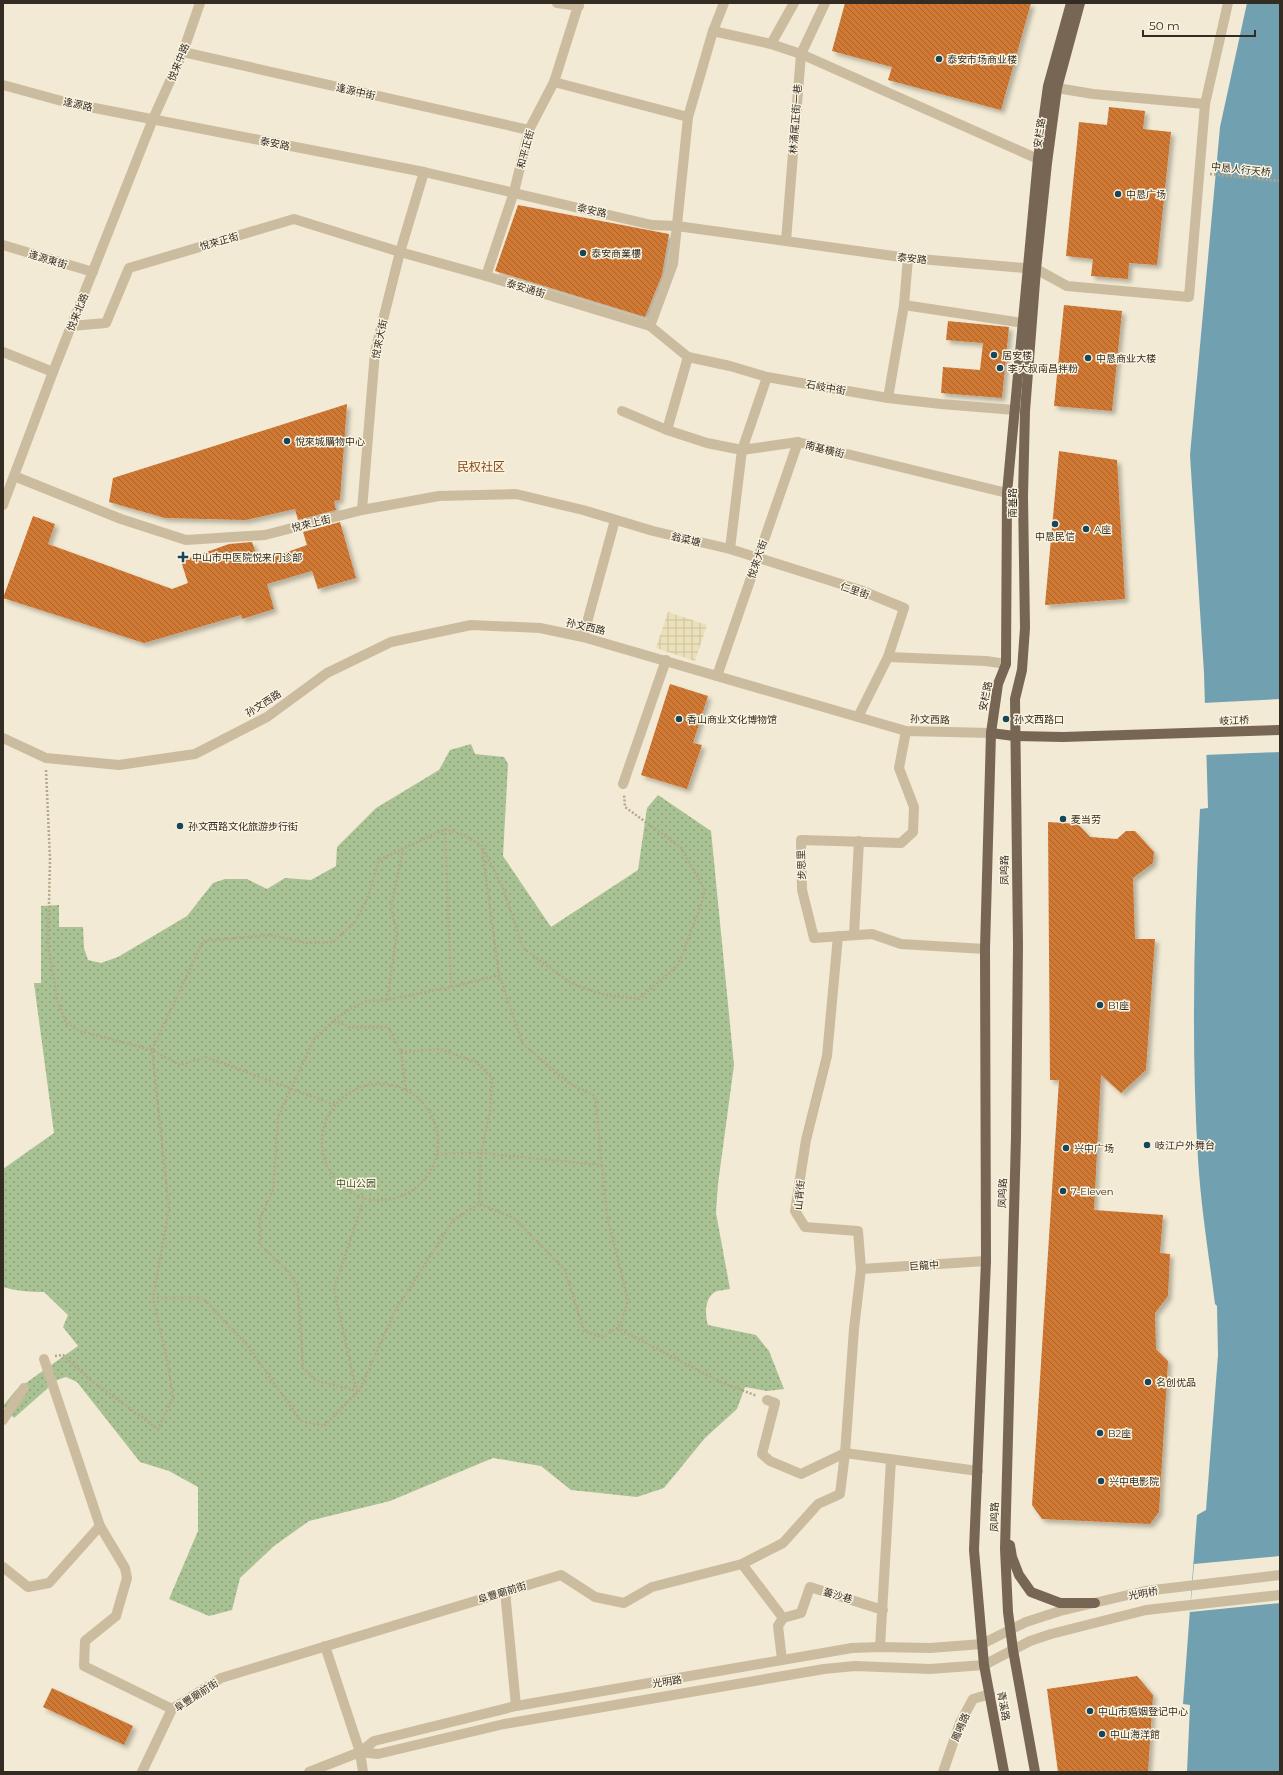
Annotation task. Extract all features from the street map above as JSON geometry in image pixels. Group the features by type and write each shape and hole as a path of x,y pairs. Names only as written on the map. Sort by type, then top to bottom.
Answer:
{"main road":[{"name":"安栏路","path":"1032,269 1038,160 1048,86 1071,3"},
{"name":"安栏路","path":"1032,269 1057,88 1080,3"},
{"name":"南基路","path":"1006,664 1007,493 1023,323 1032,269"},
{"name":"南基路","path":"1014,736 1015,699 1022,670 1025,628 1023,496 1025,411 1032,269"},
{"name":"安栏路","path":"992,733 998,684 1006,664"},
{"name":"岐江桥","path":"1188,733 1280,730"},
{"name":"孙文西路","path":"992,733 1014,736 1063,737 1188,733"},
{"name":"凤鸣路","path":"982,1644 974,1550 986,1261 985,949 992,733"},
{"name":"凤鸣路","path":"1013,1650 1010,1629 1005,1549 1016,1129 1018,945 1014,736"},
{"path":"1006,1513 1012,1557 1019,1575 1031,1592 1060,1603 1095,1603"},
{"name":"青溪路","path":"982,1644 984,1665 1004,1772"},
{"name":"青溪路","path":"1013,1650 1035,1772"}],"street":[{"name":"悦来中路","path":"154,119 183,52 200,3"},
{"path":"557,3 579,4"},
{"path":"650,326 673,264 688,117 713,31 724,3"},
{"path":"771,44 794,3"},
{"name":"林涌尾正街一巷","path":"786,241 801,54 825,3"},
{"path":"1032,269 1067,286 1189,297 1205,104 1228,3"},
{"name":"和平正街","path":"486,276 514,192 529,130 554,82 579,4"},
{"path":"713,31 771,44 801,54 1038,160"},
{"name":"逢源中街","path":"183,52 529,130"},
{"path":"554,82 688,117"},
{"name":"逢源路","path":"3,85 68,103 154,119"},
{"path":"1057,88 1093,94 1205,104"},
{"name":"泰安路","path":"154,119 424,172 652,225 676,226 908,258 1032,269"},
{"name":"悦来北路","path":"3,505 53,372 154,119"},
{"name":"悅來大街","path":"362,510 375,352 400,252 424,172"},
{"name":"悅來正街","path":"71,326 106,323 129,268 294,219 400,252"},
{"name":"逢源東街","path":"3,245 93,272"},
{"name":"泰安通街","path":"400,252 486,276 650,326"},
{"path":"888,398 904,305 908,258"},
{"path":"904,305 1023,323"},
{"name":"石岐中街","path":"650,326 688,357 730,366 767,377 888,398 1015,410"},
{"path":"3,352 53,372"},
{"path":"667,430 688,357"},
{"path":"730,549 742,450 767,377"},
{"name":"南基橫街","path":"622,411 667,430 707,443 742,450 798,442 1007,493"},
{"name":"悅來大街","path":"716,676 798,442"},
{"name":"悅來上街","path":"14,476 121,519 186,540 265,535 362,510 439,496 516,494 615,520"},
{"path":"583,636 615,520"},
{"name":"翁菜塘","path":"615,520 653,531 730,549 757,558"},
{"name":"仁里街","path":"757,558 860,590 904,608 888,657 858,717"},
{"name":"孙文西路","path":"3,738 46,758 118,765 195,754 267,718 327,673 391,642 471,625 540,628 583,636 906,731 992,733"},
{"path":"888,657 986,661 1006,664"},
{"path":"623,784 666,660"},
{"name":"步思里","path":"906,731 899,768 914,807 913,832 902,843 801,840 802,890 814,938 872,934 901,944 985,949"},
{"path":"854,935 859,841"},
{"name":"山背街","path":"838,936 827,1056 806,1140 796,1212 805,1227 858,1231 861,1269 854,1329 845,1453"},
{"name":"巨龍中","path":"861,1269 986,1261"},
{"path":"44,1359 100,1526 125,1568 127,1578 116,1616 85,1641 84,1666 172,1709"},
{"path":"3,1420 24,1388"},
{"path":"767,1400 775,1403 762,1454 770,1461 801,1474 845,1453 978,1471"},
{"name":"阜豐廟前街","path":"142,1772 172,1709 221,1678 561,1575 595,1597 624,1603 652,1587 742,1564 783,1543 818,1504 840,1494 845,1453"},
{"path":"880,1647 891,1460"},
{"path":"3,1567 28,1587 49,1583 100,1526"},
{"path":"742,1564 783,1618 778,1626 782,1660"},
{"name":"光明桥","path":"982,1644 1010,1629 1060,1611 1145,1591 1280,1575"},
{"name":"蔞沙巷","path":"783,1618 801,1613 810,1587 883,1610"},
{"path":"506,1591 516,1706"},
{"name":"光明桥","path":"984,1665 1030,1642 1050,1634 1146,1610 1280,1595"},
{"name":"光明路","path":"309,1772 360,1752 374,1741 516,1706 852,1648 930,1648 982,1644"},
{"path":"325,1646 360,1752 363,1772"},
{"name":"光明路","path":"360,1752 378,1754 504,1724 824,1669 855,1666 930,1669 984,1665"},
{"name":"鳳鳴路","path":"943,1772 960,1723 973,1698 990,1694"}],"path":[{"name":"中恳人行天桥","path":"1200,173 1280,181"},
{"path":"46,758 50,859 48,945 57,999 66,1023 80,1031 152,1050 180,1065 206,1057 291,1087 335,1105"},
{"path":"44,1359 63,1355 89,1379 158,1429 173,1397 167,1359 153,1298 169,1209 152,1050 203,941 270,935 307,943 333,942 356,922 368,897 379,860 445,829 464,835 482,846 503,888 523,948 571,983 601,994 639,1000 678,965 699,911 705,890 681,848 625,807 623,784"},
{"path":"445,829 451,987"},
{"path":"479,1204 514,1218 565,1270 584,1331 602,1337 617,1328 621,1323 628,1300 607,1216 595,1096 569,1083 523,1044 498,975 482,846"},
{"path":"387,1000 397,934 391,907 403,850"},
{"path":"359,1391 317,1381 303,1368 298,1287 287,1270 260,1245 260,1218 273,1190 278,1117 314,1039 334,1020 352,1008 367,1001 387,1000 451,987 498,975"},
{"path":"334,1020 349,1027 388,1027 401,1052 406,1090"},
{"path":"401,1052 440,1049 476,1062 492,1078 490,1112 481,1153 479,1204"},
{"path":"387,1084 406,1090 422,1101 433,1116 438,1135 437,1154 431,1172 418,1186 402,1196 383,1200 364,1198 347,1190 333,1176 324,1159 322,1140 326,1121 335,1105 350,1092 368,1085 387,1084"},
{"path":"437,1154 481,1153 601,1165"},
{"path":"359,1391 355,1385 334,1290 364,1198"},
{"path":"153,1298 203,1298 247,1345 301,1421 324,1426 359,1391 395,1311 453,1220 479,1204"},
{"path":"617,1328 723,1383 767,1400"}],"green space":[{"name":"中山公园","path":"471,744 475,754 504,757 508,764 503,856 551,927 638,870 647,808 658,795 711,831 734,1065 718,1184 716,1213 730,1289 717,1291 711,1295 706,1307 706,1317 708,1325 756,1335 769,1351 784,1389 767,1391 745,1387 737,1409 705,1438 664,1488 637,1497 571,1490 541,1466 493,1458 390,1501 309,1521 274,1546 240,1578 232,1610 209,1616 169,1599 198,1531 198,1487 169,1471 140,1462 77,1382 66,1377 57,1380 14,1418 3,1406 16,1390 78,1346 63,1327 68,1315 44,1292 23,1291 3,1287 3,1169 54,1133 34,983 41,983 41,906 59,905 59,927 83,927 84,948 88,960 101,963 118,957 187,916 213,883 225,879 247,879 267,889 285,878 311,880 336,866 337,847 376,808 439,770 450,750"}],"shaded area":[{"path":"668,612 707,625 695,661 656,648"}],"water":[{"path":"1247,3 1280,3 1280,1772 1187,1772 1190,1705 1183,1704 1197,1515 1206,1510 1218,1355 1217,1306 1215,1304 1201,1196 1196,1115 1194,984 1198,853 1200,809 1208,808 1204,673 1190,455 1220,127"}],"pier":[{"path":"1280,699 1280,752 1204,755 1203,703"},
{"path":"1280,1556 1280,1603 1190,1612 1194,1564"}],"building":[{"name":"泰安市场商业楼","path":"845,3 1031,3 1001,110 888,80 892,67 832,51"},
{"name":"中恳广场","path":"1109,107 1145,111 1143,129 1171,132 1157,265 1129,263 1128,279 1091,276 1093,259 1066,256 1079,122 1107,125"},
{"name":"泰安商業樓","path":"518,205 669,234 662,275 645,317 495,271"},
{"name":"中恳商业大楼","path":"1064,305 1122,311 1112,411 1054,406"},
{"name":"居安楼","path":"948,321 1009,327 1002,398 941,393 943,367 980,370 983,343 946,340"},
{"name":"悅來城購物中心","path":"347,404 340,500 334,501 336,510 298,520 295,509 246,520 165,518 109,502 113,478"},
{"name":"A座","path":"1059,451 1117,460 1125,599 1045,605"},
{"path":"33,516 55,524 48,544 172,589 188,583 181,561 229,544 252,542 259,562 307,545 303,532 340,522 356,578 318,589 312,571 267,584 274,609 242,619 241,615 144,643 3,598"},
{"name":"香山商业文化博物馆","path":"670,684 708,696 693,743 702,745 687,789 641,775"},
{"path":"1048,822 1078,824 1090,837 1117,839 1126,831 1135,831 1154,852 1153,863 1133,878 1135,939 1155,939 1146,1070 1121,1093 1101,1075 1094,1210 1163,1215 1160,1253 1170,1254 1168,1296 1155,1313 1156,1349 1168,1361 1159,1512 1150,1524 1042,1519 1032,1505 1059,1080 1050,1080"},
{"name":"中山海洋館","path":"1137,1676 1153,1695 1148,1772 1058,1772 1047,1689"},
{"path":"52,1688 133,1726 124,1745 43,1707"}],"place":[{"name":"泰安市场商业楼","path":"939,59"},
{"name":"中恳广场","path":"1118,194"},
{"name":"泰安商業樓","path":"583,253"},
{"name":"居安楼","path":"994,355"},
{"name":"中恳商业大楼","path":"1088,358"},
{"name":"李大叔南昌拌粉","path":"1000,368"},
{"name":"悅來城購物中心","path":"287,441"},
{"name":"中恳民信","path":"1055,524"},
{"name":"A座","path":"1086,529"},
{"name":"中山市中医院悦来门诊部","path":"183,557"},
{"name":"香山商业文化博物馆","path":"679,719"},
{"name":"孙文西路口","path":"1006,719"},
{"name":"麦当劳","path":"1063,819"},
{"name":"孙文西路文化旅游步行街","path":"180,826"},
{"name":"B1座","path":"1100,1005"},
{"name":"岐江户外舞台","path":"1147,1145"},
{"name":"兴中广场","path":"1066,1148"},
{"name":"7-Eleven","path":"1063,1191"},
{"name":"名创优品","path":"1148,1382"},
{"name":"B2座","path":"1100,1433"},
{"name":"兴中电影院","path":"1101,1481"},
{"name":"中山市婚姻登记中心","path":"1090,1711"},
{"name":"中山海洋館","path":"1102,1734"}],"district":[{"name":"民权社区","path":"481,467"}]}
